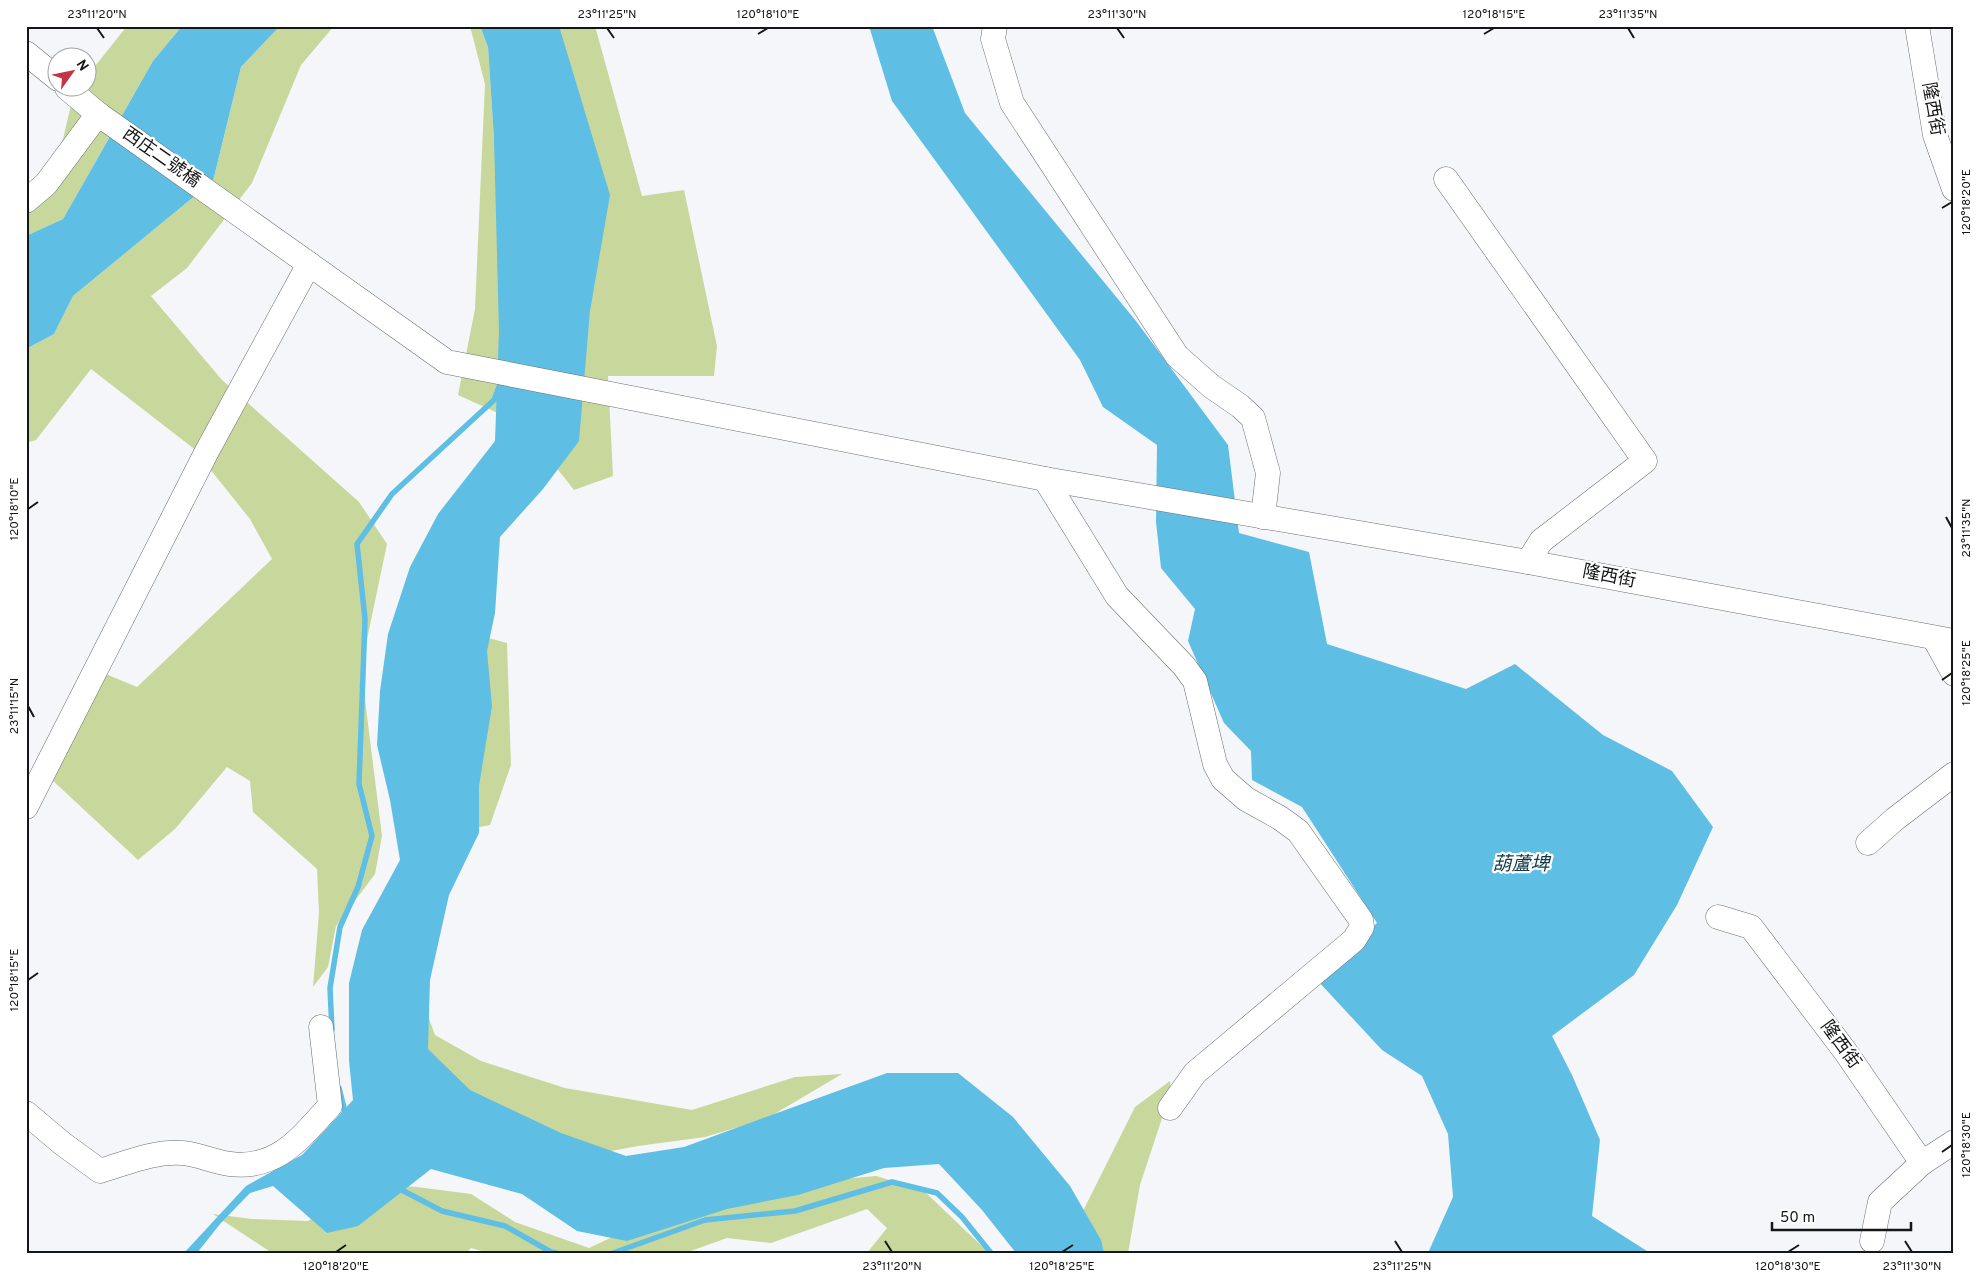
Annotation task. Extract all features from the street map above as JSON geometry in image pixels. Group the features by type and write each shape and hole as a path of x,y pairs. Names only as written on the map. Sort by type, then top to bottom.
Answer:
{"street":[{"path":"995,26 993,39 1012,103 1177,356 1211,386 1240,406 1253,418 1268,473 1264,516"},
{"name":"隆西街","path":"1917,26 1936,136 1954,190"},
{"path":"26,53 48,71"},
{"name":"西庄二號橋","path":"79,98 98,114 447,362 522,378"},
{"path":"26,200 46,184 98,114"},
{"path":"1446,179 1645,462 1541,542 1528,562"},
{"path":"26,807 206,453 309,264"},
{"name":"隆西街","path":"522,378 1045,479 1528,562 1944,639"},
{"path":"1045,479 1116,596 1184,666 1195,681 1200,695 1215,764 1223,779 1246,800 1280,818 1298,831 1361,920 1362,927 1360,933 1354,940 1195,1073 1170,1108"},
{"path":"1944,639 1954,674"},
{"path":"1868,843 1954,774"},
{"name":"隆西街","path":"1718,917 1751,927 1845,1051 1922,1163"},
{"path":"26,1113 63,1144 100,1171 143,1156 182,1153 231,1164 265,1163 288,1150 330,1106 321,1027"},
{"path":"1872,1241 1880,1202 1922,1163 1954,1142"}],"green space":[{"path":"127,26 182,26 153,61 63,219 26,236 26,197 43,188 63,139 73,98 98,98 98,62"},
{"path":"280,26 334,26 301,65 252,183 187,268 151,296 222,380 359,502 387,544 361,668 382,836 375,874 336,926 328,967 313,987 319,913 317,869 253,812 250,781 227,767 175,829 138,860 50,778 101,672 137,687 272,559 250,519 193,448 91,369 36,440 26,443 26,349 54,334 73,296 213,181 241,67"},
{"path":"470,26 480,26 488,47 494,139 586,347 590,311 559,26 595,26 642,196 684,190 717,346 714,376 608,376 613,476 574,490 522,424 458,395 475,309 485,84"},
{"path":"485,637 507,643 511,765 490,825 465,830"},
{"path":"420,994 435,1035 481,1061 565,1088 692,1110 795,1077 842,1074 766,1119 705,1137 638,1146 579,1157 412,1056"},
{"path":"1170,1081 1171,1091 1140,1185 1128,1253 1085,1253 1082,1213 1135,1107"},
{"path":"876,1176 923,1190 989,1253 867,1253 887,1228 867,1209 771,1243 727,1238 685,1253 489,1253 471,1248 466,1253 272,1253 213,1214 252,1219 308,1221 366,1183 417,1187 471,1194 515,1222 589,1248 642,1223 809,1182"}],"water":[{"path":"182,26 280,26 241,67 213,181 73,296 54,334 26,349 26,236 63,219 153,61"},
{"path":"480,26 559,26 610,195 590,311 579,441 543,489 500,537 495,613 487,651 492,706 479,786 479,833 449,895 430,980 428,1049 470,1090 561,1133 626,1156 684,1147 887,1073 958,1073 1013,1117 1070,1186 1101,1240 1104,1253 1016,1253 982,1210 939,1164 884,1168 798,1195 727,1209 627,1241 577,1231 522,1194 431,1169 358,1226 327,1233 273,1186 250,1193 220,1224 197,1253 184,1253 246,1186 302,1155 353,1100 349,1061 349,983 362,930 400,860 390,800 377,745 380,691 388,634 410,567 438,514 495,441 499,331 494,139 488,47"},
{"name":"葫蘆埤","path":"869,26 932,26 965,113 1136,321 1228,445 1239,533 1309,552 1327,644 1466,689 1515,664 1603,735 1672,771 1713,827 1677,905 1634,975 1552,1036 1572,1075 1600,1140 1592,1216 1650,1253 1428,1253 1453,1197 1448,1134 1422,1076 1382,1050 1317,980 1377,923 1302,807 1252,780 1251,751 1224,723 1188,641 1195,609 1161,568 1156,522 1157,445 1103,407 1080,360 892,101"}],"waterway":[{"path":"332,1030 330,988 340,927 358,887 372,836 359,784 365,619 357,544 392,494 494,400 499,387"},
{"path":"339,1088 346,1116"},
{"path":"613,1253 705,1220 795,1211 892,1182 937,1193 962,1217 991,1253"},
{"path":"398,1188 442,1211 505,1226 556,1253"}]}
